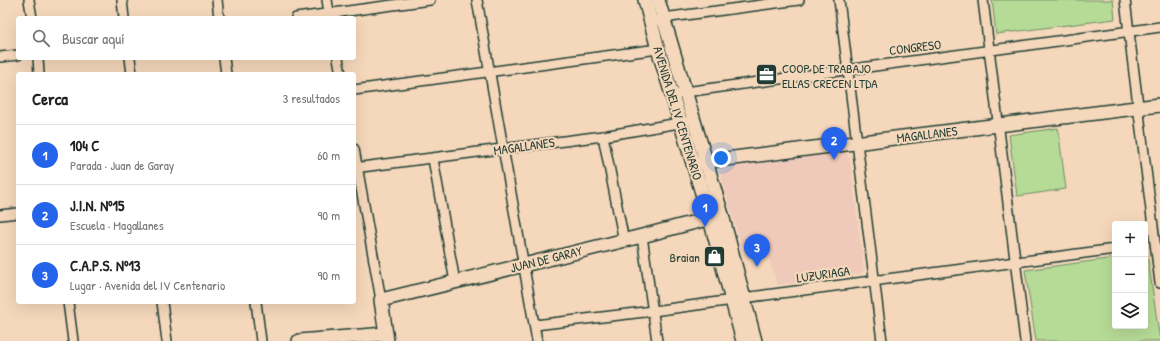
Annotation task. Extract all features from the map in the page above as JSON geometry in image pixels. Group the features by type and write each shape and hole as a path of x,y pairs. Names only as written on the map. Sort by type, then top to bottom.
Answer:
{"street":[{"path":"29,0 32,16"},
{"path":"122,0 124,16"},
{"path":"217,0 219,16"},
{"path":"327,0 330,16 430,0"},
{"path":"477,0 491,72 537,341"},
{"name":"AVENIDA DEL IV CENTENARIO","path":"645,0 658,49 679,94"},
{"name":"AVENIDA DEL IV CENTENARIO","path":"658,0 679,94 716,217 738,299 755,341"},
{"path":"651,23 663,18 799,0"},
{"path":"839,0 882,341"},
{"path":"983,0 1000,125 1025,341"},
{"path":"1125,0 1138,108 1158,243 1160,283"},
{"name":"CONGRESO","path":"679,94 848,69 1160,27"},
{"path":"356,90 658,49"},
{"path":"0,57 16,55"},
{"path":"38,60 40,72"},
{"path":"130,60 132,72"},
{"path":"224,60 226,72"},
{"path":"338,60 341,72"},
{"name":"MAGALLANES","path":"700,163 1160,105"},
{"name":"MAGALLANES","path":"356,168 603,136 688,121"},
{"path":"603,136 624,241"},
{"path":"433,159 455,282"},
{"path":"299,341 387,337 356,168"},
{"path":"0,215 16,213"},
{"name":"JUAN DE GARAY","path":"381,300 716,217"},
{"path":"642,236 657,341"},
{"path":"1148,245 1158,243"},
{"name":"LUZURIAGA","path":"535,325 653,311 874,280 1112,249"},
{"name":"AVENIDA DEL IV CENTENARIO","path":"738,299 743,341"},
{"path":"68,304 73,341"},
{"path":"162,304 167,341"},
{"path":"256,304 261,341"}],"shaded area":[{"path":"846,152 850,159 864,269 860,274 777,285 764,242 742,249 720,173 721,168"}],"green space":[{"path":"992,0 1113,0 1115,19 996,34"},
{"path":"1058,128 1066,189 1017,196 1009,135"},
{"path":"1112,258 1112,329 1148,329 1148,260 1160,341 1036,341 1025,270"}],"place":[{"name":"COOP DE TRABAJO ELLAS CRECEN LTDA","path":"767,75"},
{"name":"J.I.N. Nº15","path":"834,160"},
{"name":"104 C","path":"705,227"},
{"name":"Braian","path":"715,257"},
{"name":"C.A.P.S. Nº13","path":"757,267"}]}
